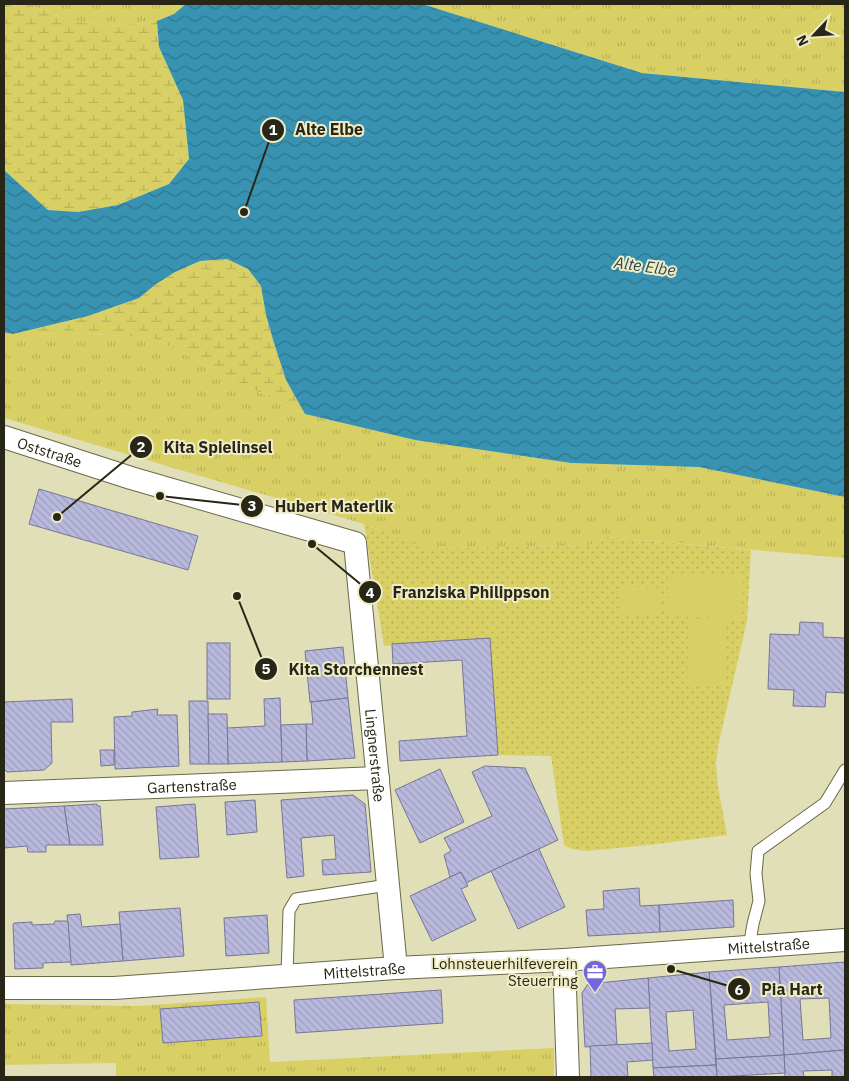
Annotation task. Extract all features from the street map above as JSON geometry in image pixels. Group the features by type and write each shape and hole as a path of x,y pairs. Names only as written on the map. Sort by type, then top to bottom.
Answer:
{"street":[{"name":"Oststraße","path":"4,437 131,478 355,543"},
{"name":"Lingnerstraße","path":"355,543 396,968"},
{"name":"Gartenstraße","path":"4,793 378,778"},
{"name":"Mittelstraße","path":"4,988 114,988 396,968 564,960 845,940"},
{"path":"564,960 568,1077"}],"lane":[{"path":"749,947 753,924 760,902 756,874 758,851 825,803 845,770"},
{"path":"287,976 288,911 296,899 388,885"}],"green space":[{"path":"4,4 28,4 70,21 115,26 157,21 159,47 183,100 189,159 169,184 118,205 78,212 48,210 4,170"},
{"path":"28,4 186,4 174,14 157,21 115,26 70,21"},
{"path":"422,4 845,4 845,92 642,73"},
{"path":"227,259 248,269 261,286 266,315 286,380 305,414 238,382 154,338 78,333 13,334 88,316 139,298 175,272 200,261"},
{"path":"4,332 13,334 78,333 154,338 238,382 305,414 415,440 571,463 699,467 845,497 845,558 608,537 588,546 424,548 364,524 4,418"},
{"path":"364,524 424,548 588,546 608,537 751,550 747,621 718,746 716,763 718,787 727,835 586,851 572,849 564,845 551,756 498,755 490,638 384,646"},
{"path":"668,573 743,575 742,619 667,616"},
{"path":"621,587 660,588 658,616 620,615"},
{"path":"689,619 726,620 725,685 687,684"},
{"path":"266,997 270,1062 554,1048 554,1077 116,1077 116,1063 4,1065 4,1004 139,1006","holes":["259,1002 261,1036 163,1043 160,1009"]}],"water":[{"path":"186,4 422,4 642,73 845,92 845,497 699,467 571,463 415,440 305,414 286,380 266,315 261,286 248,269 227,259 200,261 175,272 139,298 88,316 13,334 4,332 4,170 48,210 78,212 118,205 169,184 189,159 183,100 159,47 157,21 174,14"}],"building":[{"path":"39,489 198,536 188,570 29,524"},
{"path":"800,622 823,623 823,637 845,638 845,693 826,692 825,707 793,706 794,690 768,689 770,634 799,635"},
{"path":"490,638 498,755 400,761 399,741 467,736 462,660 393,664 392,644"},
{"path":"207,643 230,643 230,699 207,699"},
{"path":"343,647 348,698 310,702 305,651"},
{"path":"280,698 282,762 228,764 227,728 265,726 264,699"},
{"path":"348,698 355,758 307,761 306,724 313,724 311,702"},
{"path":"72,699 73,722 51,722 52,763 44,770 7,772 4,769 4,702"},
{"path":"189,701 208,701 209,764 190,764"},
{"path":"158,709 157,715 177,715 179,766 115,769 114,717 132,716 132,712"},
{"path":"208,714 227,714 228,764 209,764"},
{"path":"306,724 307,761 282,762 281,725"},
{"path":"100,750 114,750 114,765 101,766"},
{"path":"485,766 525,768 558,840 466,883 461,872 450,877 444,855 451,851 444,838 492,816 472,772"},
{"path":"440,769 464,822 420,843 395,790"},
{"path":"353,795 365,804 371,872 323,875 322,860 336,859 334,835 301,838 304,876 287,878 281,800"},
{"path":"255,800 257,832 227,835 225,802"},
{"path":"97,804 97,806 100,806 103,845 70,845 64,806"},
{"path":"195,804 199,857 160,859 156,807"},
{"path":"64,806 70,845 46,845 46,852 28,852 27,846 4,848 4,809"},
{"path":"539,849 565,907 518,929 491,871"},
{"path":"461,872 468,886 461,889 476,920 432,941 410,896"},
{"path":"639,888 640,906 659,905 660,932 588,936 586,910 604,909 603,891"},
{"path":"733,900 734,927 660,932 659,905"},
{"path":"180,908 184,956 123,961 119,912"},
{"path":"80,914 82,927 120,924 123,961 71,965 67,915"},
{"path":"267,915 269,953 226,956 224,918"},
{"path":"55,921 68,921 71,962 43,963 43,968 15,969 14,923 32,922 32,925 54,924"},
{"path":"845,962 845,1050 784,1055 779,967","holes":["829,998 831,1038 803,1040 800,999"]},
{"path":"779,967 784,1055 716,1059 709,972","holes":["768,1002 770,1037 727,1040 724,1005"]},
{"path":"709,972 716,1065 653,1068 648,978","holes":["693,1010 696,1049 669,1051 666,1012"]},
{"path":"648,978 650,1008 615,1009 617,1045 585,1047 582,993 588,984"},
{"path":"441,990 443,1023 296,1033 294,1000"},
{"path":"259,1002 262,1036 163,1043 160,1009"},
{"path":"652,1043 653,1060 627,1062 628,1077 591,1077 590,1046"},
{"path":"845,1050 845,1077 832,1077 832,1070 803,1071 804,1077 785,1077 784,1055"},
{"path":"784,1055 785,1073 717,1077 716,1059"},
{"path":"716,1065 717,1077 654,1077 653,1068"}],"place":[{"name":"Alte Elbe","path":"244,212"},
{"name":"Hubert Materlik","path":"160,496"},
{"name":"Kita Spielinsel","path":"57,517"},
{"name":"Franziska Philippson","path":"312,544"},
{"name":"Kita Storchennest","path":"237,596"},
{"name":"Pia Hart","path":"671,969"},
{"name":"Lohnsteuerhilfeverein Steuerring","path":"595,993"}]}
